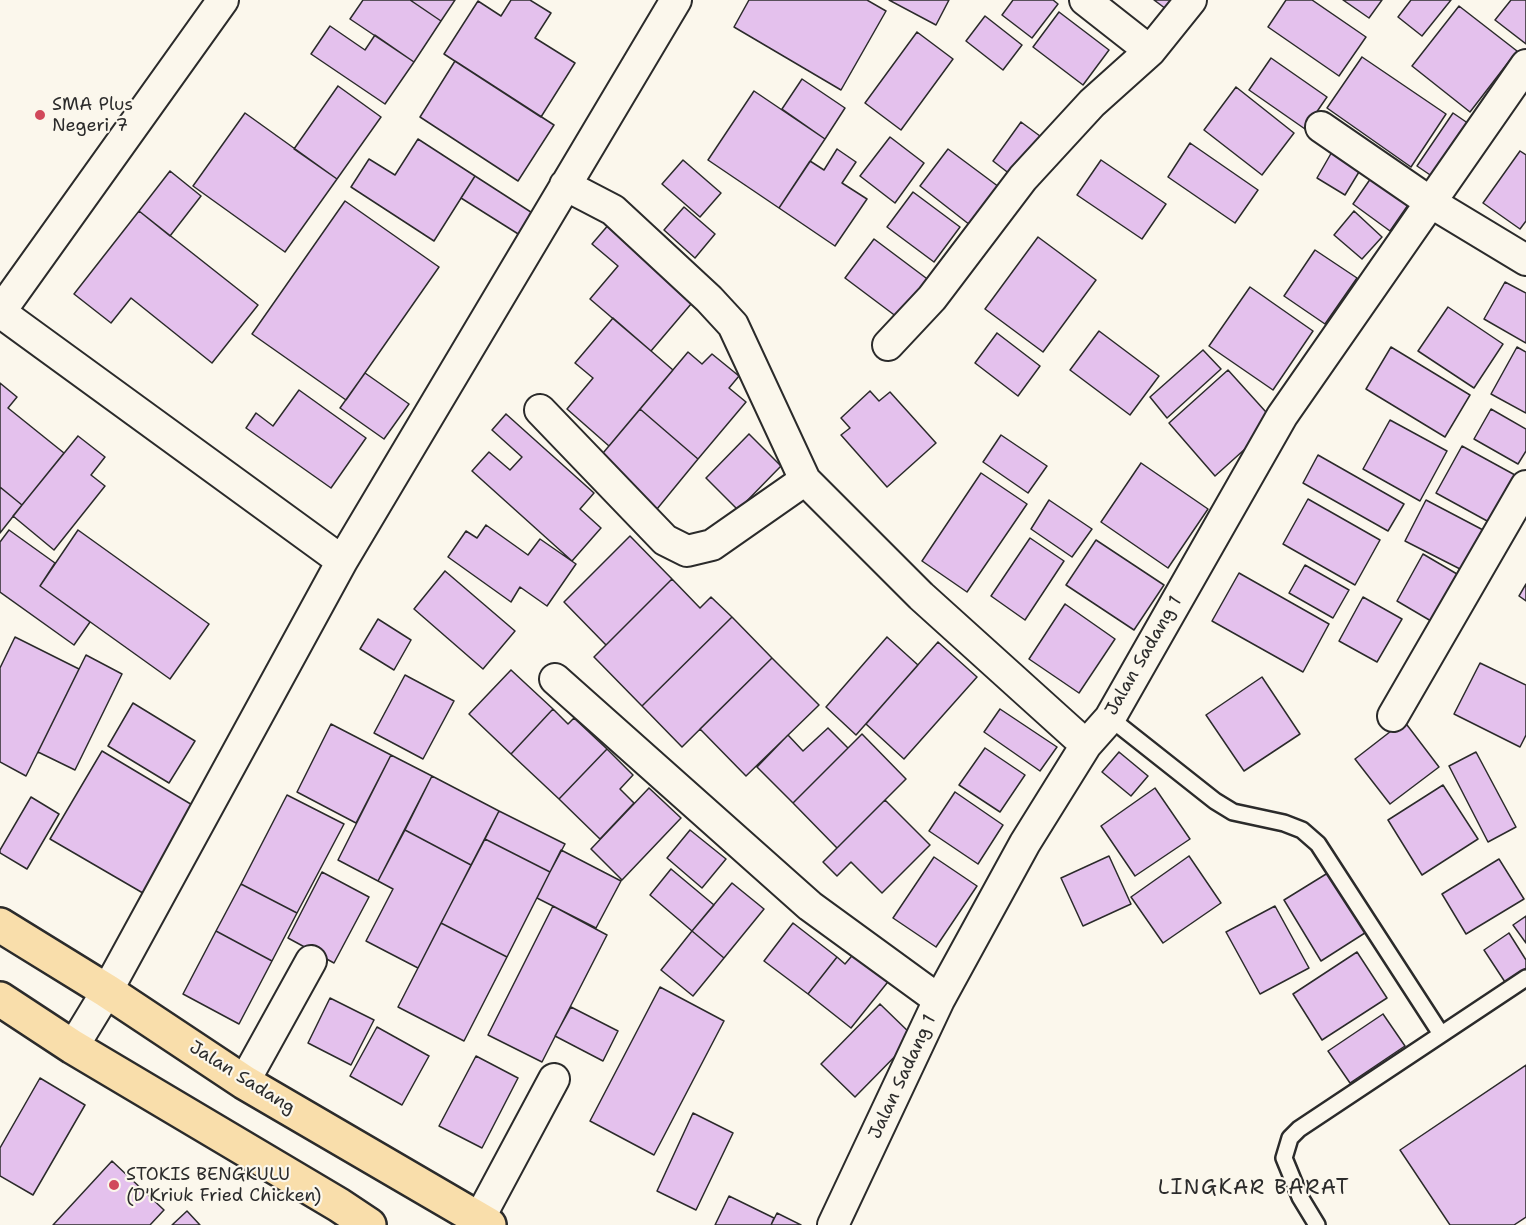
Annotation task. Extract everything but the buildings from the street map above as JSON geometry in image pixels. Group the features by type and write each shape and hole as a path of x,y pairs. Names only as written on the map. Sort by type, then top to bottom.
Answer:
{"main road":[{"name":"Jalan Sadang","path":"0,925 107,991 244,1082 484,1222"},
{"path":"0,999 73,1047 369,1225"}],"street":[{"path":"223,0 0,312 342,561"},
{"path":"73,1047 107,991 342,561 676,0"},
{"path":"1085,0 1150,51"},
{"path":"888,345 932,298 1023,178 1092,103 1150,51 1191,0"},
{"name":"Jalan Sadang 1","path":"833,1225 939,1000 1025,843 1086,745 1110,718 1282,416 1526,65"},
{"path":"1321,127 1430,202 1526,260"},
{"path":"565,185 613,210 709,299 733,325 805,480 921,596 1086,745"},
{"path":"540,410 665,540 687,551 712,545 805,480"},
{"path":"1393,716 1526,486"},
{"path":"555,679 810,906 939,1000"},
{"path":"244,1082 310,961"},
{"path":"484,1222 554,1079"}],"lane":[{"path":"1110,718 1215,801 1233,812 1302,830 1318,844 1441,1034"},
{"path":"1317,1225 1300,1197 1284,1158 1290,1137 1526,978"}],"place":[{"name":"SMA Plus Negeri 7","path":"40,115"},
{"name":"STOKIS BENGKULU (D'Kriuk Fried Chicken)","path":"114,1185"}],"district":[{"name":"LINGKAR BARAT","path":"1254,1189"}]}
